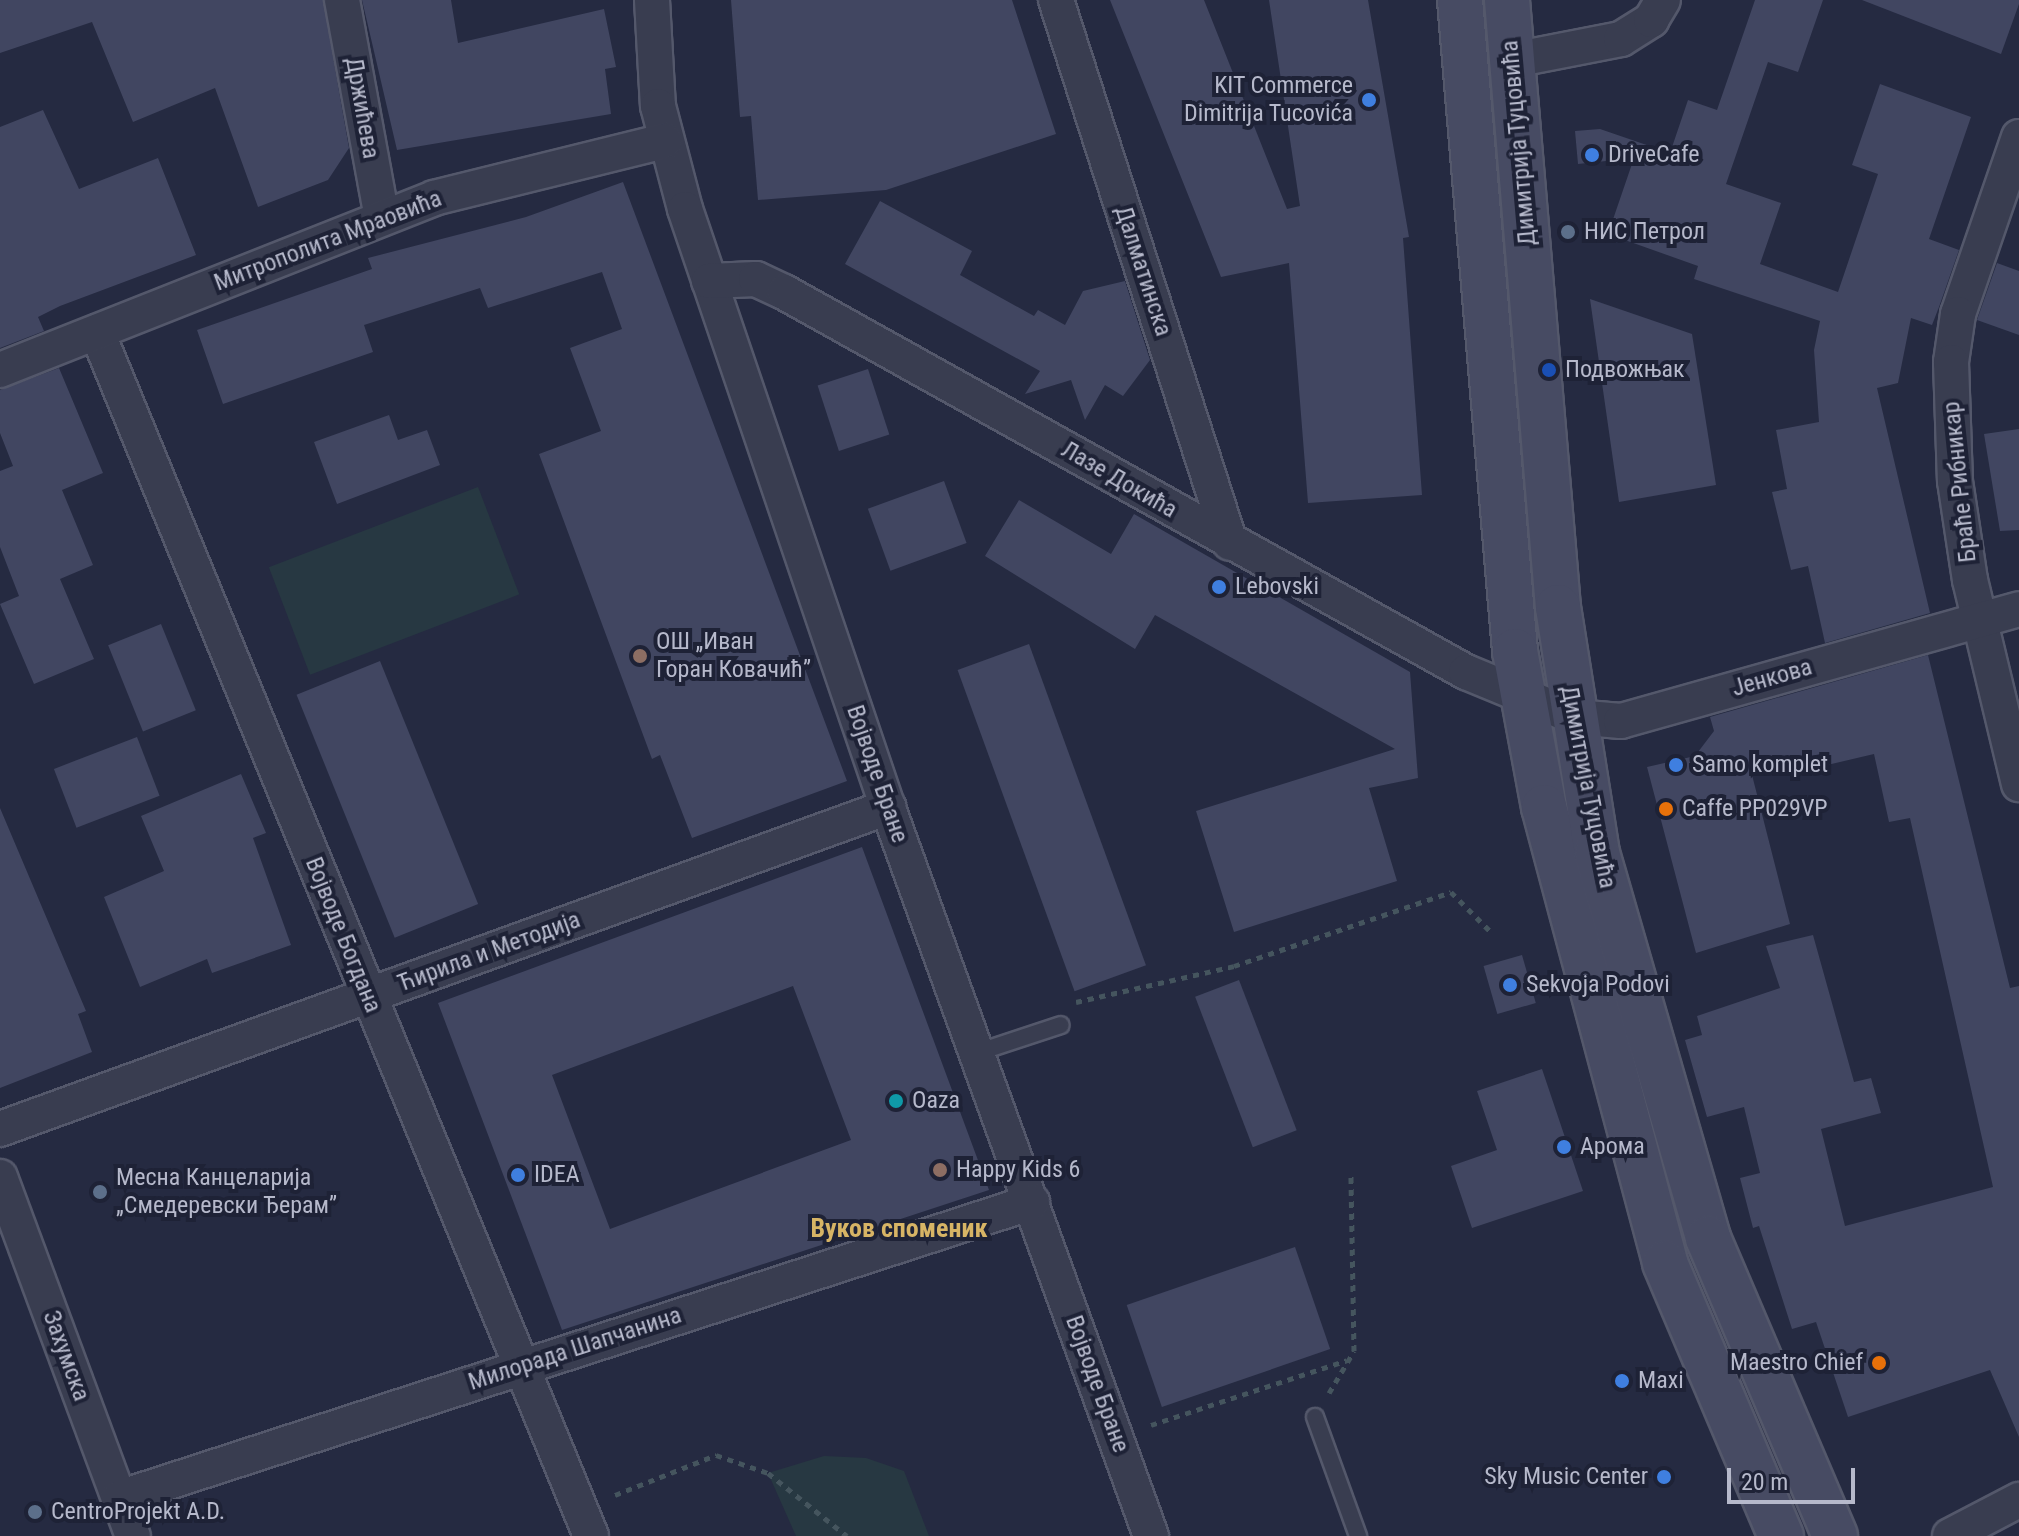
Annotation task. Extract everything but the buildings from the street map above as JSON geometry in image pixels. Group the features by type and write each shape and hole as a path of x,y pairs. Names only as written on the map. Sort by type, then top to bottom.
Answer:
{"main road":[{"name":"Димитрија Туцовића","path":"1460,0 1524,701 1568,914 1665,1263 1781,1536"},
{"name":"Димитрија Туцовића","path":"1507,0 1558,607 1597,853 1703,1223 1835,1536"}],"street":[{"name":"Држићева","path":"342,0 382,217"},
{"name":"Војводе Бране","path":"652,0 665,141 709,281 888,807 1151,1536"},
{"name":"Далматинска","path":"1056,0 1230,543"},
{"path":"1513,60 1621,39 1651,20 1663,0"},
{"name":"Браће Рибникар","path":"2019,137 1958,314 1951,362 1955,481 1978,620 2019,784"},
{"name":"Митрополита Мраовића","path":"0,370 382,217 665,141"},
{"name":"Лазе Докића","path":"709,281 756,279 784,292 1230,543 1524,701"},
{"name":"Војводе Богдана","path":"97,332 591,1536"},
{"name":"Јенкова","path":"1524,701 1575,717 1621,721 2019,609"},
{"name":"Ћирила и Методија","path":"0,1129 888,807"},
{"name":"Захумска","path":"0,1177 133,1536"},
{"name":"Милорада Шапчанина","path":"119,1498 1032,1202"},
{"path":"1950,1536 2019,1500"}],"lane":[{"path":"976,1053 1061,1025"},
{"path":"1315,1417 1358,1536"}],"path":[{"path":"1112,994 1234,966 1451,892 1490,931"},
{"path":"1116,1437 1348,1360 1351,1176"},
{"path":"599,1501 716,1455 768,1473 847,1536"}],"shaded area":[{"path":"478,487 519,594 310,675 269,567"},
{"path":"824,1456 866,1458 904,1471 929,1536 796,1536 768,1473"}],"place":[{"name":"KIT Commerce Dimitrija Tucovića","path":"1369,100"},
{"name":"DriveCafe","path":"1592,155"},
{"name":"НИС Петрол","path":"1568,232"},
{"name":"Подвожњак","path":"1549,370"},
{"name":"Lebovski","path":"1219,587"},
{"name":"ОШ „Иван Горан Ковачић”","path":"640,656"},
{"name":"Samo komplet","path":"1676,765"},
{"name":"Caffe PP029VP","path":"1666,809"},
{"name":"Sekvoja Podovi","path":"1510,985"},
{"name":"Oaza","path":"896,1101"},
{"name":"Арома","path":"1564,1147"},
{"name":"Happy Kids 6","path":"940,1170"},
{"name":"IDEA","path":"518,1175"},
{"name":"Месна Канцеларија „Смедеревски Ђерам”","path":"100,1192"},
{"name":"Maestro Chief","path":"1879,1363"},
{"name":"Maxi","path":"1622,1381"},
{"name":"Sky Music Center","path":"1664,1477"},
{"name":"CentroProjekt A.D.","path":"35,1512"}],"district":[{"name":"Вуков споменик","path":"899,1229"}]}
